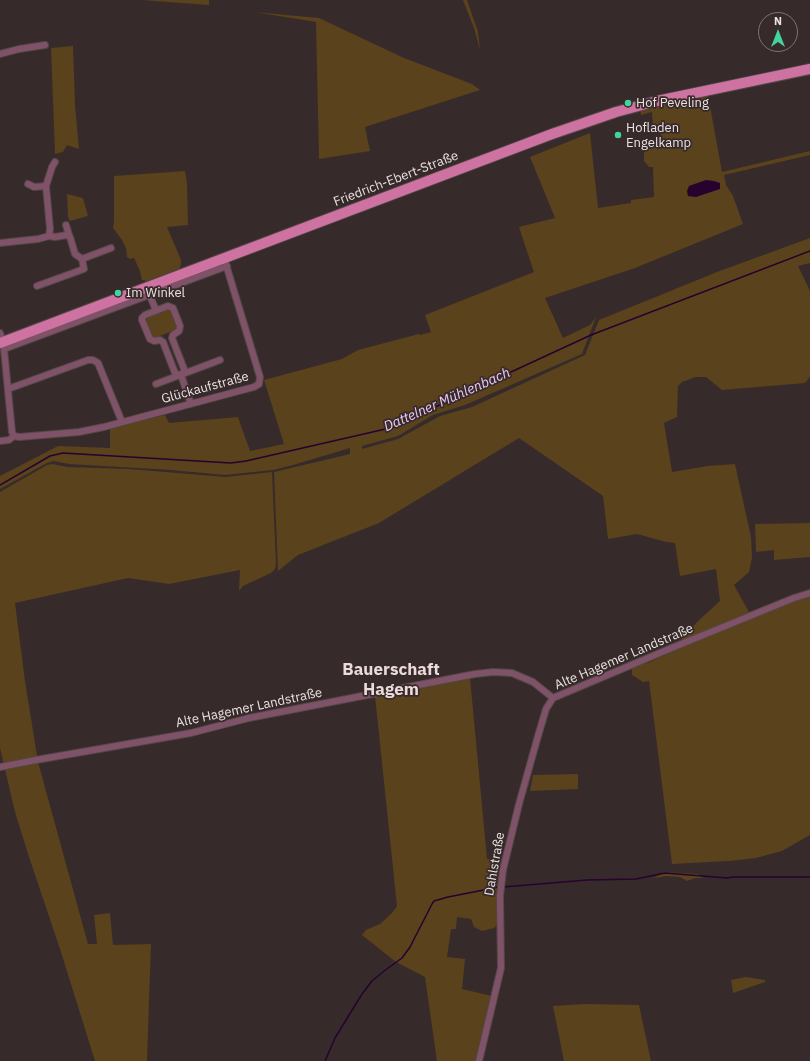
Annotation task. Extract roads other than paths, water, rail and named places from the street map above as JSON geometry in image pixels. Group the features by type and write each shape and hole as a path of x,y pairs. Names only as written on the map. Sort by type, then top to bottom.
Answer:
{"main road":[{"name":"Friedrich-Ebert-Straße","path":"2,342 226,262 560,132 616,112 657,100 810,69"}],"street":[{"path":"0,54 45,45"},
{"path":"49,236 50,229 46,186 55,162"},
{"path":"28,184 34,187 46,186"},
{"path":"37,286 84,269 82,259 75,254 66,225"},
{"path":"0,243 38,240 49,236 70,236"},
{"path":"82,259 110,248"},
{"name":"Friedrich-Ebert-Straße","path":"2,342 149,294 226,262"},
{"name":"Glückaufstraße","path":"0,441 9,440 14,436 19,437 79,432 104,427 254,387 259,384 260,381 226,262"},
{"path":"149,294 156,310"},
{"path":"181,374 175,373 163,342 160,340 150,339 142,320 145,315 168,306 173,308 180,328 179,331 173,334 172,338 184,369 181,374 191,404"},
{"path":"2,342 12,432 14,436"},
{"path":"8,389 88,360 93,360 98,363 122,422"},
{"path":"156,384 220,360"},
{"name":"Alte Hagemer Landstraße","path":"0,767 191,733 249,718 475,674 493,672 512,673 533,682 553,698 674,647 794,598 810,593"},
{"name":"Dahlstraße","path":"479,1061 501,968 500,896 503,870 538,736 546,709 553,698"}],"waterway":[{"name":"Dattelner Mühlenbach","path":"0,485 50,456 63,453 231,463 246,461 390,428 591,335 810,251"},
{"path":"503,887 587,880 636,879 665,873 727,878 810,877"},
{"path":"325,1061 335,1038 362,994 372,981 402,958 410,947 434,901 499,887"}],"place":[{"name":"Hof Peveling","path":"628,103"},
{"name":"Hofladen Engelkamp","path":"618,135"},
{"name":"Im Winkel","path":"118,293"}],"district":[{"name":"Bauerschaft Hagem","path":"391,680"}]}
